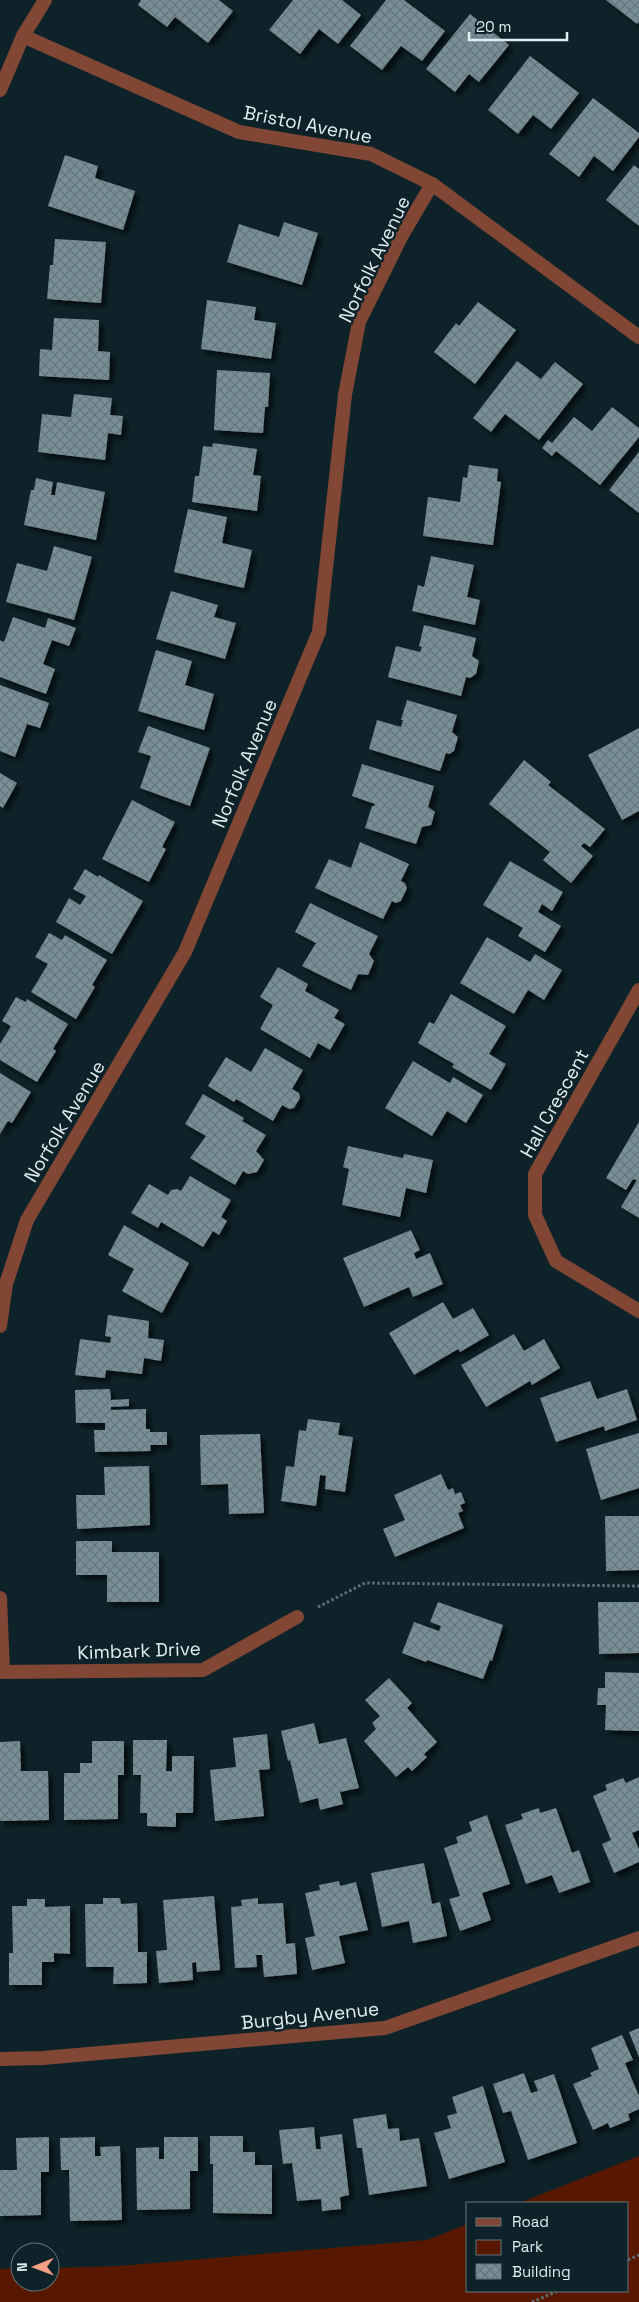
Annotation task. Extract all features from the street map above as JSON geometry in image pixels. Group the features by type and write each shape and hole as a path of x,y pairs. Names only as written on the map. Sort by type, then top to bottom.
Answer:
{"street":[{"path":"0,90 24,36 45,0"},
{"name":"Bristol Avenue","path":"24,36 239,132 371,154 432,184 639,337"},
{"name":"Norfolk Avenue","path":"0,1326 6,1284 27,1220 185,952 319,632 345,396 359,322 401,237 432,184"},
{"name":"Hall Crescent","path":"639,990 535,1174 535,1215 556,1261 639,1311"},
{"path":"0,1598 2,1672"},
{"name":"Kimbark Drive","path":"2,1672 203,1670 296,1617"},
{"name":"Burgby Avenue","path":"0,2059 43,2058 386,2028 639,1938"}],"path":[{"path":"296,1617 365,1583 639,1586"},
{"path":"532,2302 556,2292"}],"green space":[{"path":"639,2156 639,2302 0,2302 0,2269 10,2268 10,2292 60,2292 60,2268 118,2266 427,2240 466,2225 466,2292 629,2292 629,2202 522,2202"}],"building":[{"path":"141,0 219,0 233,11 208,43 175,17 167,27 138,5"},
{"path":"293,0 342,0 361,15 338,44 319,29 300,54 269,30"},
{"path":"386,0 404,0 445,31 422,61 401,46 382,70 350,46"},
{"path":"606,0 639,0 639,22 637,24"},
{"path":"470,14 509,45 479,82 469,74 455,92 426,69"},
{"path":"530,56 579,93 551,129 533,115 518,134 488,110"},
{"path":"593,98 639,133 639,137 613,171 594,156 579,177 549,154"},
{"path":"65,155 98,166 95,178 135,191 123,230 48,206"},
{"path":"634,165 639,169 639,226 606,200"},
{"path":"284,222 318,233 302,285 227,262 239,224 279,237"},
{"path":"55,239 106,242 101,303 47,299 50,265 53,265"},
{"path":"207,300 256,307 254,320 276,323 271,359 201,349"},
{"path":"478,302 516,330 475,384 434,352 456,323 459,326"},
{"path":"54,318 99,320 98,351 110,352 109,380 39,376 40,349 52,350"},
{"path":"517,361 541,379 555,362 583,384 539,440 505,414 491,432 473,418"},
{"path":"217,370 270,373 268,407 265,407 263,433 214,430"},
{"path":"74,394 112,398 110,415 123,416 121,435 108,433 105,460 38,452 42,414 71,417"},
{"path":"612,407 639,428 639,437 600,485 556,451 552,456 542,448 548,440 552,443 574,417 592,431"},
{"path":"213,443 257,449 253,475 261,476 257,511 192,502 195,476 199,476 203,446 212,447"},
{"path":"639,452 639,513 609,490"},
{"path":"469,465 498,469 497,481 501,482 493,545 423,536 428,497 460,502 463,477 467,478"},
{"path":"36,478 53,482 51,495 55,495 57,482 105,492 96,540 24,525 31,490 34,490"},
{"path":"188,509 227,517 222,543 252,550 244,588 174,572"},
{"path":"54,546 92,557 74,620 6,602 17,563 47,571"},
{"path":"431,556 474,565 467,597 480,600 475,625 412,611 418,585 424,587"},
{"path":"171,591 218,605 214,617 236,623 225,659 156,639"},
{"path":"13,617 45,628 48,618 76,628 69,646 52,640 43,664 55,669 46,694 0,677 0,640 4,642"},
{"path":"424,625 476,638 472,656 479,661 476,674 470,678 466,677 461,696 388,677 396,646 420,652 422,647 419,646"},
{"path":"156,650 192,661 185,685 214,694 204,730 138,711"},
{"path":"0,685 49,703 40,728 27,724 15,757 0,751"},
{"path":"407,700 457,715 452,732 458,737 454,751 449,754 446,753 440,771 369,749 377,720 401,727 403,720 401,720"},
{"path":"148,726 210,748 190,806 140,788 151,756 138,752"},
{"path":"639,728 639,811 622,820 588,755"},
{"path":"524,760 551,782 548,785 605,829 590,847 584,843 581,846 593,856 571,883 543,860 550,852 489,804"},
{"path":"362,764 434,786 428,807 435,812 431,825 422,827 416,844 365,828 372,806 375,804 352,796"},
{"path":"0,773 17,783 3,808 0,806"},
{"path":"132,800 175,822 162,847 166,849 149,882 102,859"},
{"path":"360,842 409,864 401,881 405,883 407,888 401,901 396,903 392,901 383,919 315,888 329,859 351,868"},
{"path":"510,861 563,892 552,911 542,904 538,912 561,926 545,952 518,936 523,928 483,905"},
{"path":"85,869 98,877 99,875 143,901 112,954 56,922 69,898 80,905 86,896 73,889"},
{"path":"310,903 378,936 369,954 374,961 368,975 358,974 351,990 302,966 316,943 295,932"},
{"path":"49,933 62,940 65,935 107,960 92,985 95,987 76,1019 31,992 48,964 35,957"},
{"path":"487,937 530,962 535,954 562,970 544,1000 528,990 514,1014 460,983"},
{"path":"278,967 308,984 305,991 339,1010 334,1018 345,1024 330,1050 318,1043 310,1058 260,1029 273,1005 260,997"},
{"path":"451,994 506,1026 489,1054 506,1064 491,1090 452,1067 454,1064 418,1043 429,1022 434,1024"},
{"path":"16,997 26,1002 27,999 68,1024 53,1049 56,1051 37,1082 0,1060 0,1044 11,1026 2,1021"},
{"path":"265,1048 303,1070 292,1089 299,1093 300,1098 294,1108 289,1109 282,1105 273,1121 236,1099 234,1102 208,1086 226,1057 251,1072"},
{"path":"413,1061 450,1083 453,1077 483,1095 466,1123 447,1111 432,1136 385,1108"},
{"path":"0,1073 31,1092 12,1123 8,1121 0,1134"},
{"path":"203,1094 244,1118 242,1121 266,1135 256,1151 264,1160 257,1172 248,1174 243,1171 235,1185 190,1158 206,1136 185,1124"},
{"path":"639,1122 639,1218 621,1207 637,1180 633,1179 626,1190 606,1178"},
{"path":"348,1146 403,1158 404,1154 433,1160 426,1193 406,1188 400,1217 342,1205 349,1169 343,1167"},
{"path":"190,1176 231,1200 221,1217 227,1221 219,1235 213,1231 203,1247 161,1222 158,1228 131,1213 149,1184 168,1195 171,1190 177,1189 181,1191"},
{"path":"124,1225 189,1263 162,1313 122,1291 134,1269 108,1255"},
{"path":"411,1230 420,1250 414,1253 416,1259 430,1253 443,1284 413,1297 409,1287 364,1307 343,1258"},
{"path":"443,1302 453,1319 473,1308 489,1335 460,1352 458,1349 414,1375 389,1333"},
{"path":"108,1315 149,1321 148,1338 164,1340 161,1361 144,1358 142,1374 106,1370 105,1378 75,1375 80,1339 110,1343 111,1337 105,1336"},
{"path":"514,1334 524,1351 544,1339 560,1368 532,1385 530,1381 486,1407 461,1365"},
{"path":"590,1381 597,1399 627,1389 637,1420 605,1431 604,1426 556,1442 540,1398"},
{"path":"110,1389 111,1400 129,1399 129,1406 111,1407 111,1410 146,1409 146,1429 150,1429 150,1432 167,1432 167,1445 150,1445 151,1451 95,1452 94,1430 105,1430 105,1423 76,1423 75,1390"},
{"path":"308,1419 340,1423 338,1435 353,1437 345,1492 325,1489 326,1476 320,1475 316,1506 281,1501 286,1466 294,1467 299,1430 306,1431"},
{"path":"639,1433 639,1488 601,1500 586,1449"},
{"path":"260,1434 264,1513 229,1514 228,1484 201,1485 200,1435"},
{"path":"149,1466 150,1525 77,1529 76,1495 105,1495 104,1467"},
{"path":"441,1474 448,1490 453,1488 455,1494 461,1492 465,1503 460,1505 463,1511 458,1513 464,1528 395,1557 383,1529 405,1520 394,1495"},
{"path":"605,1516 639,1516 639,1570 606,1571"},
{"path":"76,1541 112,1541 112,1552 159,1552 159,1602 107,1602 107,1575 76,1575"},
{"path":"438,1602 503,1625 492,1661 490,1660 483,1679 402,1653 414,1622 439,1631 441,1626 430,1622"},
{"path":"598,1602 639,1602 639,1653 599,1654"},
{"path":"605,1672 639,1673 639,1731 605,1730 606,1705 597,1705 598,1688 605,1688"},
{"path":"389,1678 412,1703 407,1708 437,1742 424,1754 427,1757 412,1771 408,1767 396,1777 364,1741 376,1729 372,1723 380,1716 365,1700"},
{"path":"314,1723 319,1744 346,1738 359,1788 340,1792 343,1804 320,1810 318,1798 300,1803 281,1731"},
{"path":"267,1734 270,1769 259,1770 264,1816 215,1821 210,1770 236,1767 233,1738"},
{"path":"133,1740 167,1740 166,1771 172,1771 172,1756 194,1756 193,1813 176,1813 176,1827 147,1826 147,1813 140,1813 141,1775 133,1775"},
{"path":"20,1741 21,1771 48,1771 49,1820 0,1821 0,1742"},
{"path":"92,1741 124,1741 124,1775 118,1775 118,1819 64,1820 64,1773 80,1773 80,1763 92,1763"},
{"path":"639,1777 639,1830 632,1833 639,1849 639,1862 614,1873 602,1844 611,1840 593,1796 607,1790 605,1785 623,1778 626,1783"},
{"path":"539,1808 540,1813 556,1808 572,1853 579,1850 590,1882 559,1893 552,1875 526,1884 505,1825 523,1819 521,1814"},
{"path":"487,1815 510,1884 482,1893 491,1920 460,1931 449,1899 460,1896 444,1848 458,1843 456,1837 472,1831 469,1822"},
{"path":"424,1863 432,1904 440,1902 447,1936 413,1943 409,1921 382,1927 371,1873"},
{"path":"339,1881 340,1886 356,1882 368,1930 339,1936 345,1963 312,1970 305,1938 315,1936 305,1893 320,1890 319,1885"},
{"path":"214,1896 220,1970 197,1972 196,1962 192,1963 193,1980 159,1983 156,1951 167,1950 163,1900"},
{"path":"103,1898 120,1898 121,1904 137,1903 138,1952 147,1952 147,1983 113,1984 114,1967 86,1967 85,1904 103,1904"},
{"path":"258,1898 258,1904 283,1903 286,1944 295,1943 297,1974 264,1977 262,1955 256,1955 257,1967 235,1968 231,1907 242,1906 241,1900"},
{"path":"27,1899 45,1899 45,1907 70,1906 70,1954 54,1953 54,1962 42,1962 42,1985 9,1985 9,1953 13,1953 12,1906 27,1906"},
{"path":"639,2028 639,2057 629,2032"},
{"path":"622,2035 633,2060 625,2063 639,2096 639,2109 628,2114 630,2120 610,2128 608,2123 593,2130 573,2084 592,2076 590,2073 599,2069 591,2048"},
{"path":"524,2073 531,2093 538,2091 534,2081 554,2074 577,2143 528,2160 511,2111 503,2113 493,2084"},
{"path":"483,2086 505,2162 449,2179 434,2133 451,2128 447,2116 457,2113 452,2097"},
{"path":"386,2114 388,2129 399,2128 400,2141 419,2138 427,2186 369,2195 362,2148 357,2148 353,2119"},
{"path":"314,2127 316,2149 321,2149 320,2137 342,2134 349,2195 340,2197 341,2209 322,2211 321,2199 297,2201 292,2163 283,2164 279,2130"},
{"path":"210,2136 243,2136 243,2152 255,2152 255,2165 272,2165 272,2214 213,2213 213,2164 210,2164"},
{"path":"49,2137 49,2172 41,2172 41,2215 0,2216 0,2170 17,2170 16,2138"},
{"path":"95,2137 95,2156 101,2156 100,2147 120,2146 122,2220 70,2221 69,2170 61,2170 60,2138"},
{"path":"164,2137 198,2137 198,2171 190,2171 190,2209 137,2210 136,2148 159,2147 159,2159 164,2159"}]}
